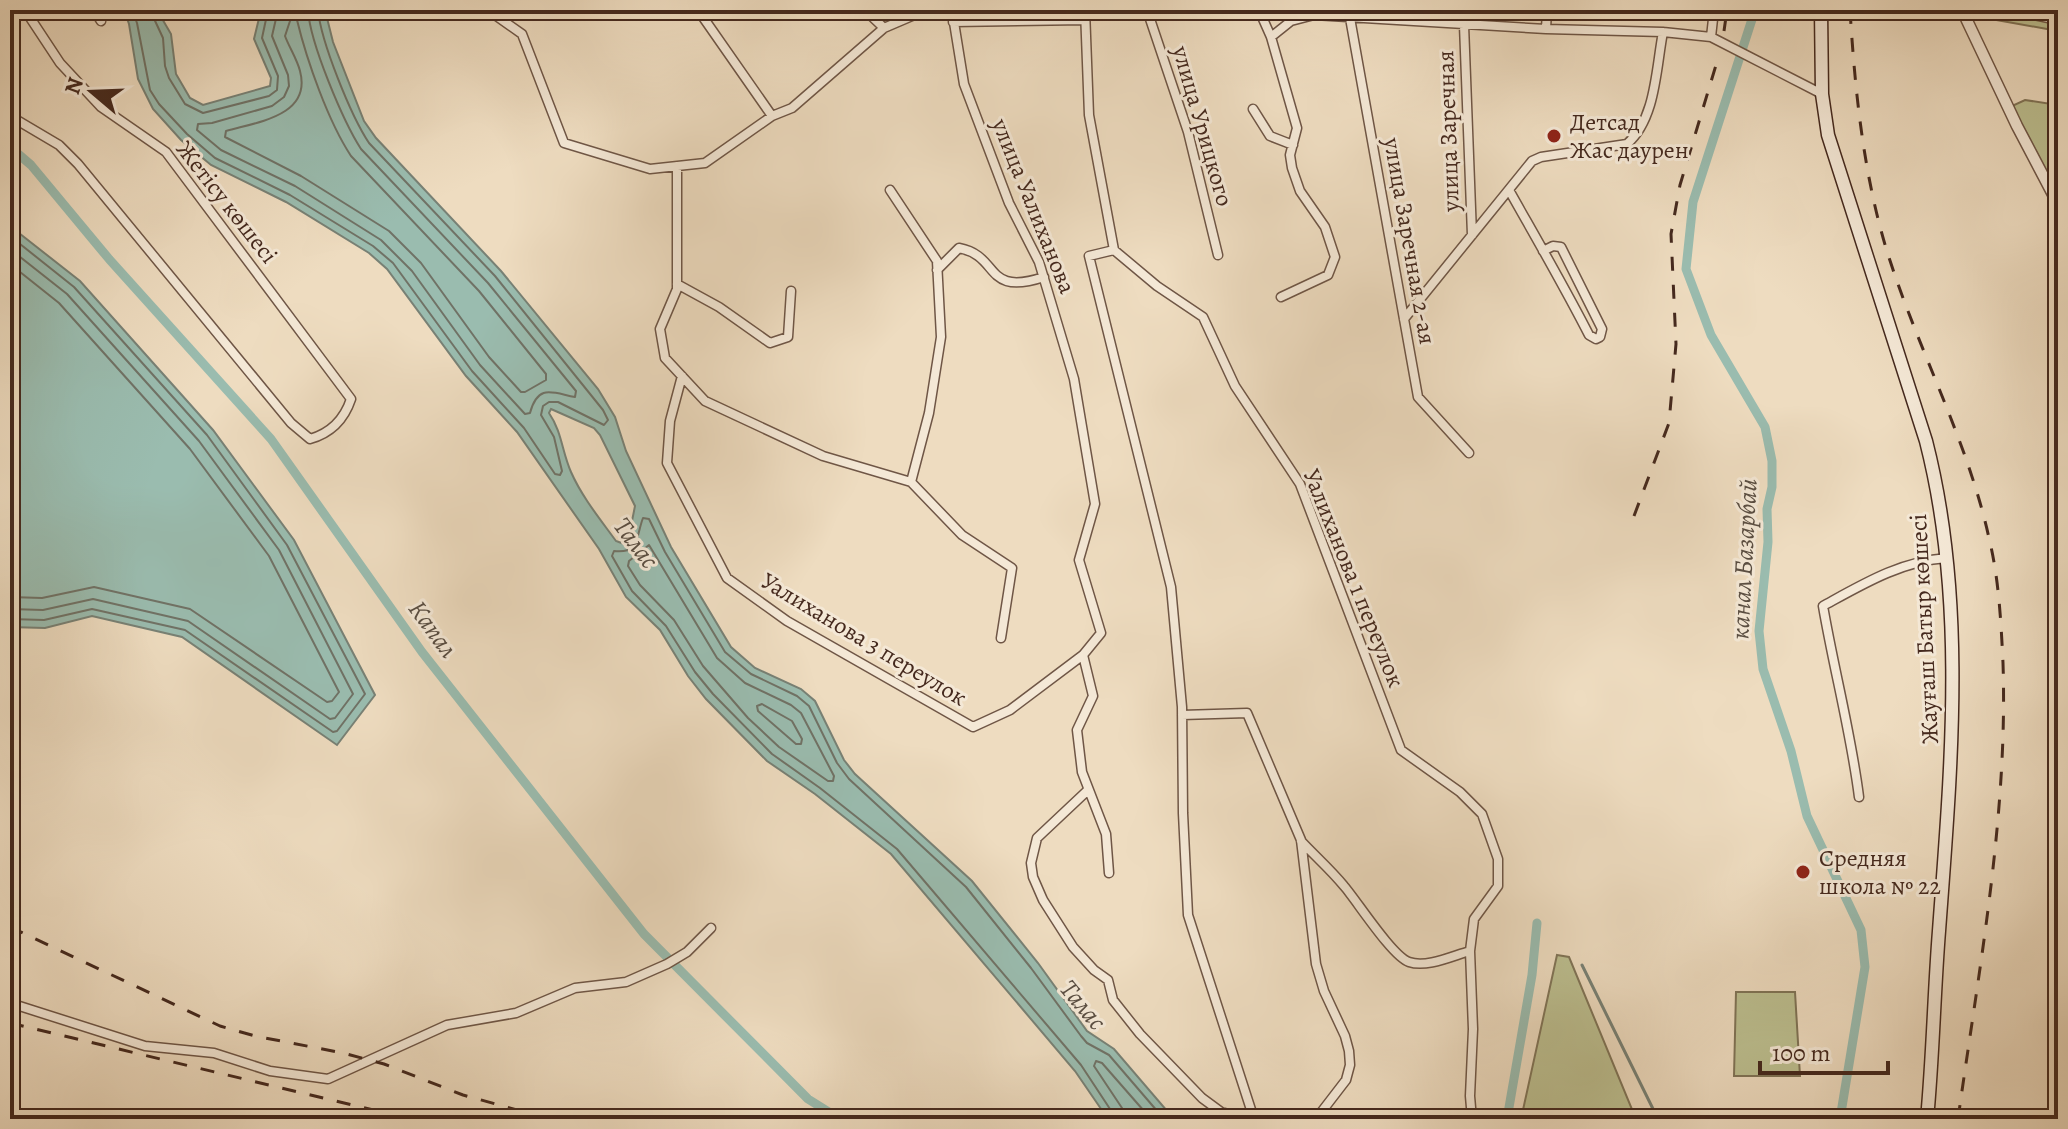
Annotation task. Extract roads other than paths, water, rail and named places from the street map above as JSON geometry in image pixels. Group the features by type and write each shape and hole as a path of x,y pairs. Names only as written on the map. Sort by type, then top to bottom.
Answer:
{"main road":[{"name":"Жауғаш Батыр көшесі","path":"1821,10 1822,94 1828,135 1926,441 1938,489 1947,558 1953,735 1927,1119"}],"street":[{"name":"Жетісу көшесі","path":"10,116 59,145 78,164 291,423 310,439 325,435 339,422 347,412 351,399 166,152 101,107 60,63 25,10"},
{"path":"94,10 101,21"},
{"path":"488,10 522,34 564,143 650,169 705,163 772,116 792,108 884,28 926,10"},
{"path":"698,10 772,116"},
{"path":"865,10 884,28"},
{"name":"улица Уалиханова","path":"952,10 964,84 1009,203 1039,262 1074,379 1095,504 1079,560 1101,633 1083,655"},
{"name":"улица Урицкого","path":"1147,10 1188,132 1218,255"},
{"path":"1259,10 1271,37 1297,128 1290,155 1296,179 1306,201 1325,227 1334,263 1328,275 1281,297"},
{"path":"1546,29 1547,10"},
{"path":"1711,37 1714,10"},
{"path":"2010,10 2058,20"},
{"name":"улица Заречная","path":"1271,37 1291,21 1314,12 1350,18 1464,25 1663,32 1711,37 1822,94"},
{"path":"1967,13 2017,126 2058,204"},
{"path":"953,22 1085,15 1089,115 1114,250"},
{"name":"улица Заречная 2-ая","path":"1350,18 1418,397 1469,453"},
{"name":"улица Заречная","path":"1464,25 1472,236"},
{"name":"улица Заречная","path":"1404,319 1526,167 1541,157 1627,144 1636,137 1649,110 1663,32"},
{"path":"1253,109 1270,136 1293,145"},
{"path":"677,166 677,284 660,329 665,358 705,401 823,456 911,482 962,535 1012,568 1001,638"},
{"path":"890,190 937,261 941,337 929,413 911,482"},
{"path":"1509,190 1589,335 1596,339 1600,337 1602,329 1561,247 1553,246 1543,251"},
{"path":"937,270 959,248 973,251 1000,279 1021,284 1044,277"},
{"name":"улица Уалиханова","path":"1114,250 1089,256 1171,587 1182,715 1188,915 1254,1119"},
{"name":"Уалиханова 1 переулок","path":"1114,250 1157,286 1203,317 1235,386 1300,484 1401,750 1460,792 1482,814 1498,859 1498,886 1474,919 1470,951 1472,1119"},
{"path":"1564,286 1577,280"},
{"path":"677,284 719,307 770,343 788,337 791,291"},
{"name":"Уалиханова 3 переулок","path":"682,376 670,421 667,463 727,578 787,621 973,727 1010,710 1083,655"},
{"path":"1859,797 1853,743 1837,684 1823,606 1883,574 1922,560 1947,558"},
{"path":"1083,655 1093,696 1077,724 1082,772 1106,834 1109,873"},
{"path":"1182,715 1247,713 1301,840 1316,964 1324,991 1345,1036 1350,1065 1346,1080 1316,1119"},
{"path":"1088,790 1037,838 1032,854 1033,877 1043,900 1073,947 1108,980 1113,1000 1140,1034 1202,1098 1221,1112 1248,1119"},
{"path":"1301,840 1344,886 1369,922 1401,957 1409,962 1425,963 1470,951"},
{"path":"10,1003 145,1046 214,1053 270,1071 328,1079 447,1025 516,1013 575,988 626,982 687,952 711,928"},
{"path":"1324,1111 1333,1119"}],"water":[{"name":"Талас","path":"124,10 157,10 171,34 176,74 190,98 203,105 270,86 271,78 254,39 261,10 325,10 333,42 364,121 376,138 501,271 598,389 615,417 626,451 671,547 731,647 755,668 801,689 815,701 844,760 855,774 972,881 1038,963 1087,1031 1114,1049 1174,1119 1108,1119 1075,1071 891,854 767,761 706,699 660,630 626,597 599,549 517,432 466,376 387,269 369,253 286,202 211,165 181,140 153,109 138,79","holes":["551,409 594,428 635,506 628,541 624,544 616,541 580,490 549,413"]},
{"path":"10,226 80,281 213,430 294,540 375,695 337,745 182,637 92,616 45,628 10,627"}],"waterway":[{"name":"канал Базарбай","path":"1755,10 1693,202 1686,269 1711,335 1765,427 1772,461 1772,487 1767,509 1768,542 1759,631 1763,669 1791,751 1807,816 1861,930 1865,967 1840,1119"},
{"name":"Капал","path":"10,147 31,165 109,259 271,439 422,652 644,934 808,1099 840,1119"},
{"path":"1507,1119 1532,975 1537,923"},
{"path":"1582,965 1658,1119"}],"railway":[{"path":"1724,31 1727,10"},
{"path":"1850,10 1861,130 1878,219 1898,284 1968,464 1992,553 1999,600 2003,663 2001,778 1983,949 1958,1119"},
{"path":"1634,516 1669,423 1676,344 1671,234 1680,185 1716,65"},
{"path":"10,927 220,1026 384,1064 463,1095 550,1119"},
{"path":"10,1023 411,1119"}],"place":[{"name":"Детсад Жас даурен","path":"1554,136"},
{"name":"Средняя школа № 22","path":"1803,872"}]}
